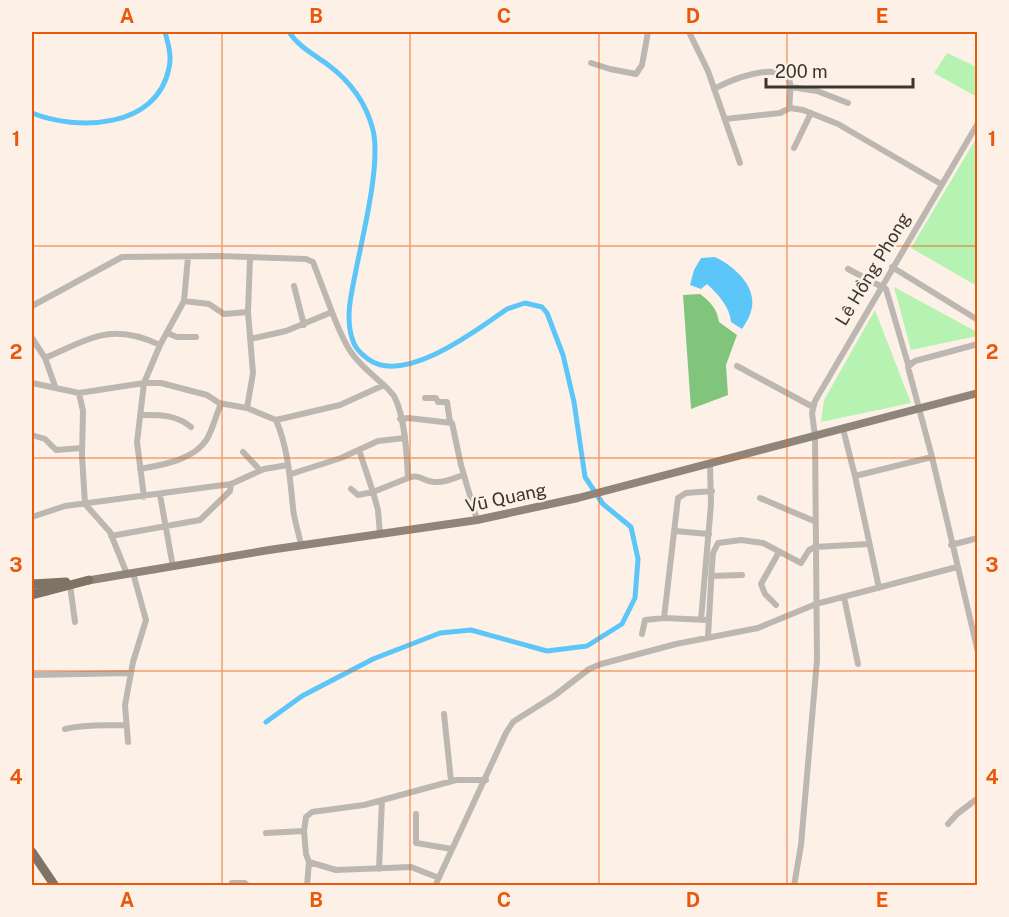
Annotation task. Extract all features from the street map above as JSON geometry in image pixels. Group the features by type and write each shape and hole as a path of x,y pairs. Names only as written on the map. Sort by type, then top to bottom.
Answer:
{"highway":[{"path":"32,584 89,580"},
{"path":"32,595 89,580"},
{"path":"32,852 55,885"}],"main road":[{"name":"Vũ Quang","path":"32,590 302,545 477,520 579,498 978,393"}],"street":[{"path":"591,63 636,74 642,65 648,32"},
{"path":"689,32 706,66 740,163"},
{"path":"714,89 770,70 784,76 789,81 790,108"},
{"path":"791,87 817,91 848,103"},
{"path":"725,119 780,113 790,108 811,113 838,124 941,184"},
{"path":"794,148 811,113"},
{"name":"Lê Hồng Phong","path":"794,885 801,845 817,660 813,407 825,382 978,123"},
{"path":"32,306 119,257 306,259 313,262 345,346 352,357 394,396 405,438 408,478"},
{"path":"144,497 137,442 144,383 160,345 184,301 188,257"},
{"path":"247,408 252,379 248,312 250,258"},
{"path":"892,267 978,320"},
{"path":"848,269 886,289 908,364 910,363"},
{"path":"294,286 304,325"},
{"path":"184,301 209,304 224,314 248,312"},
{"path":"250,339 281,333 332,312"},
{"path":"45,358 109,333 134,334 160,345"},
{"path":"167,333 177,337 196,337"},
{"path":"32,338 45,358 56,386"},
{"path":"910,363 978,344"},
{"path":"910,363 908,367 932,457 978,652"},
{"path":"737,366 813,407"},
{"path":"32,383 56,386 79,393 144,383 167,385 207,395 221,404 247,408 276,420 340,405 384,385"},
{"path":"79,393 83,411 85,504 111,536 130,574 146,620 131,673 124,709 128,742"},
{"path":"425,398 436,398 438,402 447,402 463,476 477,520"},
{"path":"140,469 170,463 198,448 208,437 221,404"},
{"path":"140,415 175,417 191,427"},
{"path":"400,419 450,422"},
{"path":"276,420 282,434 291,474 293,510 302,545"},
{"path":"843,429 879,588"},
{"path":"32,435 45,439 56,450 82,448"},
{"path":"291,474 341,458 381,441 405,438"},
{"path":"359,450 378,510 380,534"},
{"path":"243,452 260,470"},
{"path":"855,476 932,457"},
{"path":"708,637 704,620 712,491 710,464"},
{"path":"32,517 65,506 231,484 260,470 288,465"},
{"path":"351,489 358,495 418,476 434,483 463,476"},
{"path":"111,536 200,520 230,491 231,484"},
{"path":"664,618 679,495 712,491"},
{"path":"160,495 173,567"},
{"path":"760,498 814,521"},
{"path":"675,531 709,534"},
{"path":"951,544 978,538"},
{"path":"704,620 713,553 718,543 749,540 763,543 801,563 809,550 815,547 869,544"},
{"path":"776,604 765,594 761,584 779,552"},
{"path":"435,885 506,733 513,723 589,669 708,637 759,628 816,604 957,567"},
{"path":"711,576 742,575"},
{"path":"70,585 75,622"},
{"path":"844,597 858,664"},
{"path":"642,634 645,620 664,618 704,620"},
{"path":"32,675 131,673"},
{"path":"444,714 451,781"},
{"path":"65,729 91,724 125,725"},
{"path":"307,885 309,862 304,831 306,817 312,812 364,805 451,781 486,780"},
{"path":"948,824 978,798"},
{"path":"379,868 382,800"},
{"path":"416,814 416,843 453,849"},
{"path":"266,833 304,831"},
{"path":"309,862 336,870 411,867 439,878"},
{"path":"232,883 248,885"}],"green space":[{"path":"947,53 977,67 977,97 934,73"},
{"path":"977,137 977,286 911,248"},
{"path":"894,287 977,332 977,336 911,350"},
{"path":"700,294 713,306 719,322 737,335 726,365 728,395 691,409 683,295"},
{"path":"875,310 911,403 821,422 824,400"}],"water":[{"path":"715,257 738,273 750,291 751,310 742,329 731,322 726,306 707,284 701,289 690,285 694,270 701,258"}],"waterway":[{"path":"32,113 50,119 92,123 132,114 149,103 162,88 170,63 165,32"},
{"path":"266,722 302,696 373,659 440,633 471,630 547,651 587,646 622,624 635,598 638,559 631,527 603,504 585,477 574,402 563,355 547,313 542,307 525,303 507,309 440,352 401,366 383,365 368,359 356,347 350,329 349,312 373,180 375,161 373,130 366,110 350,85 301,46 289,32"}]}
